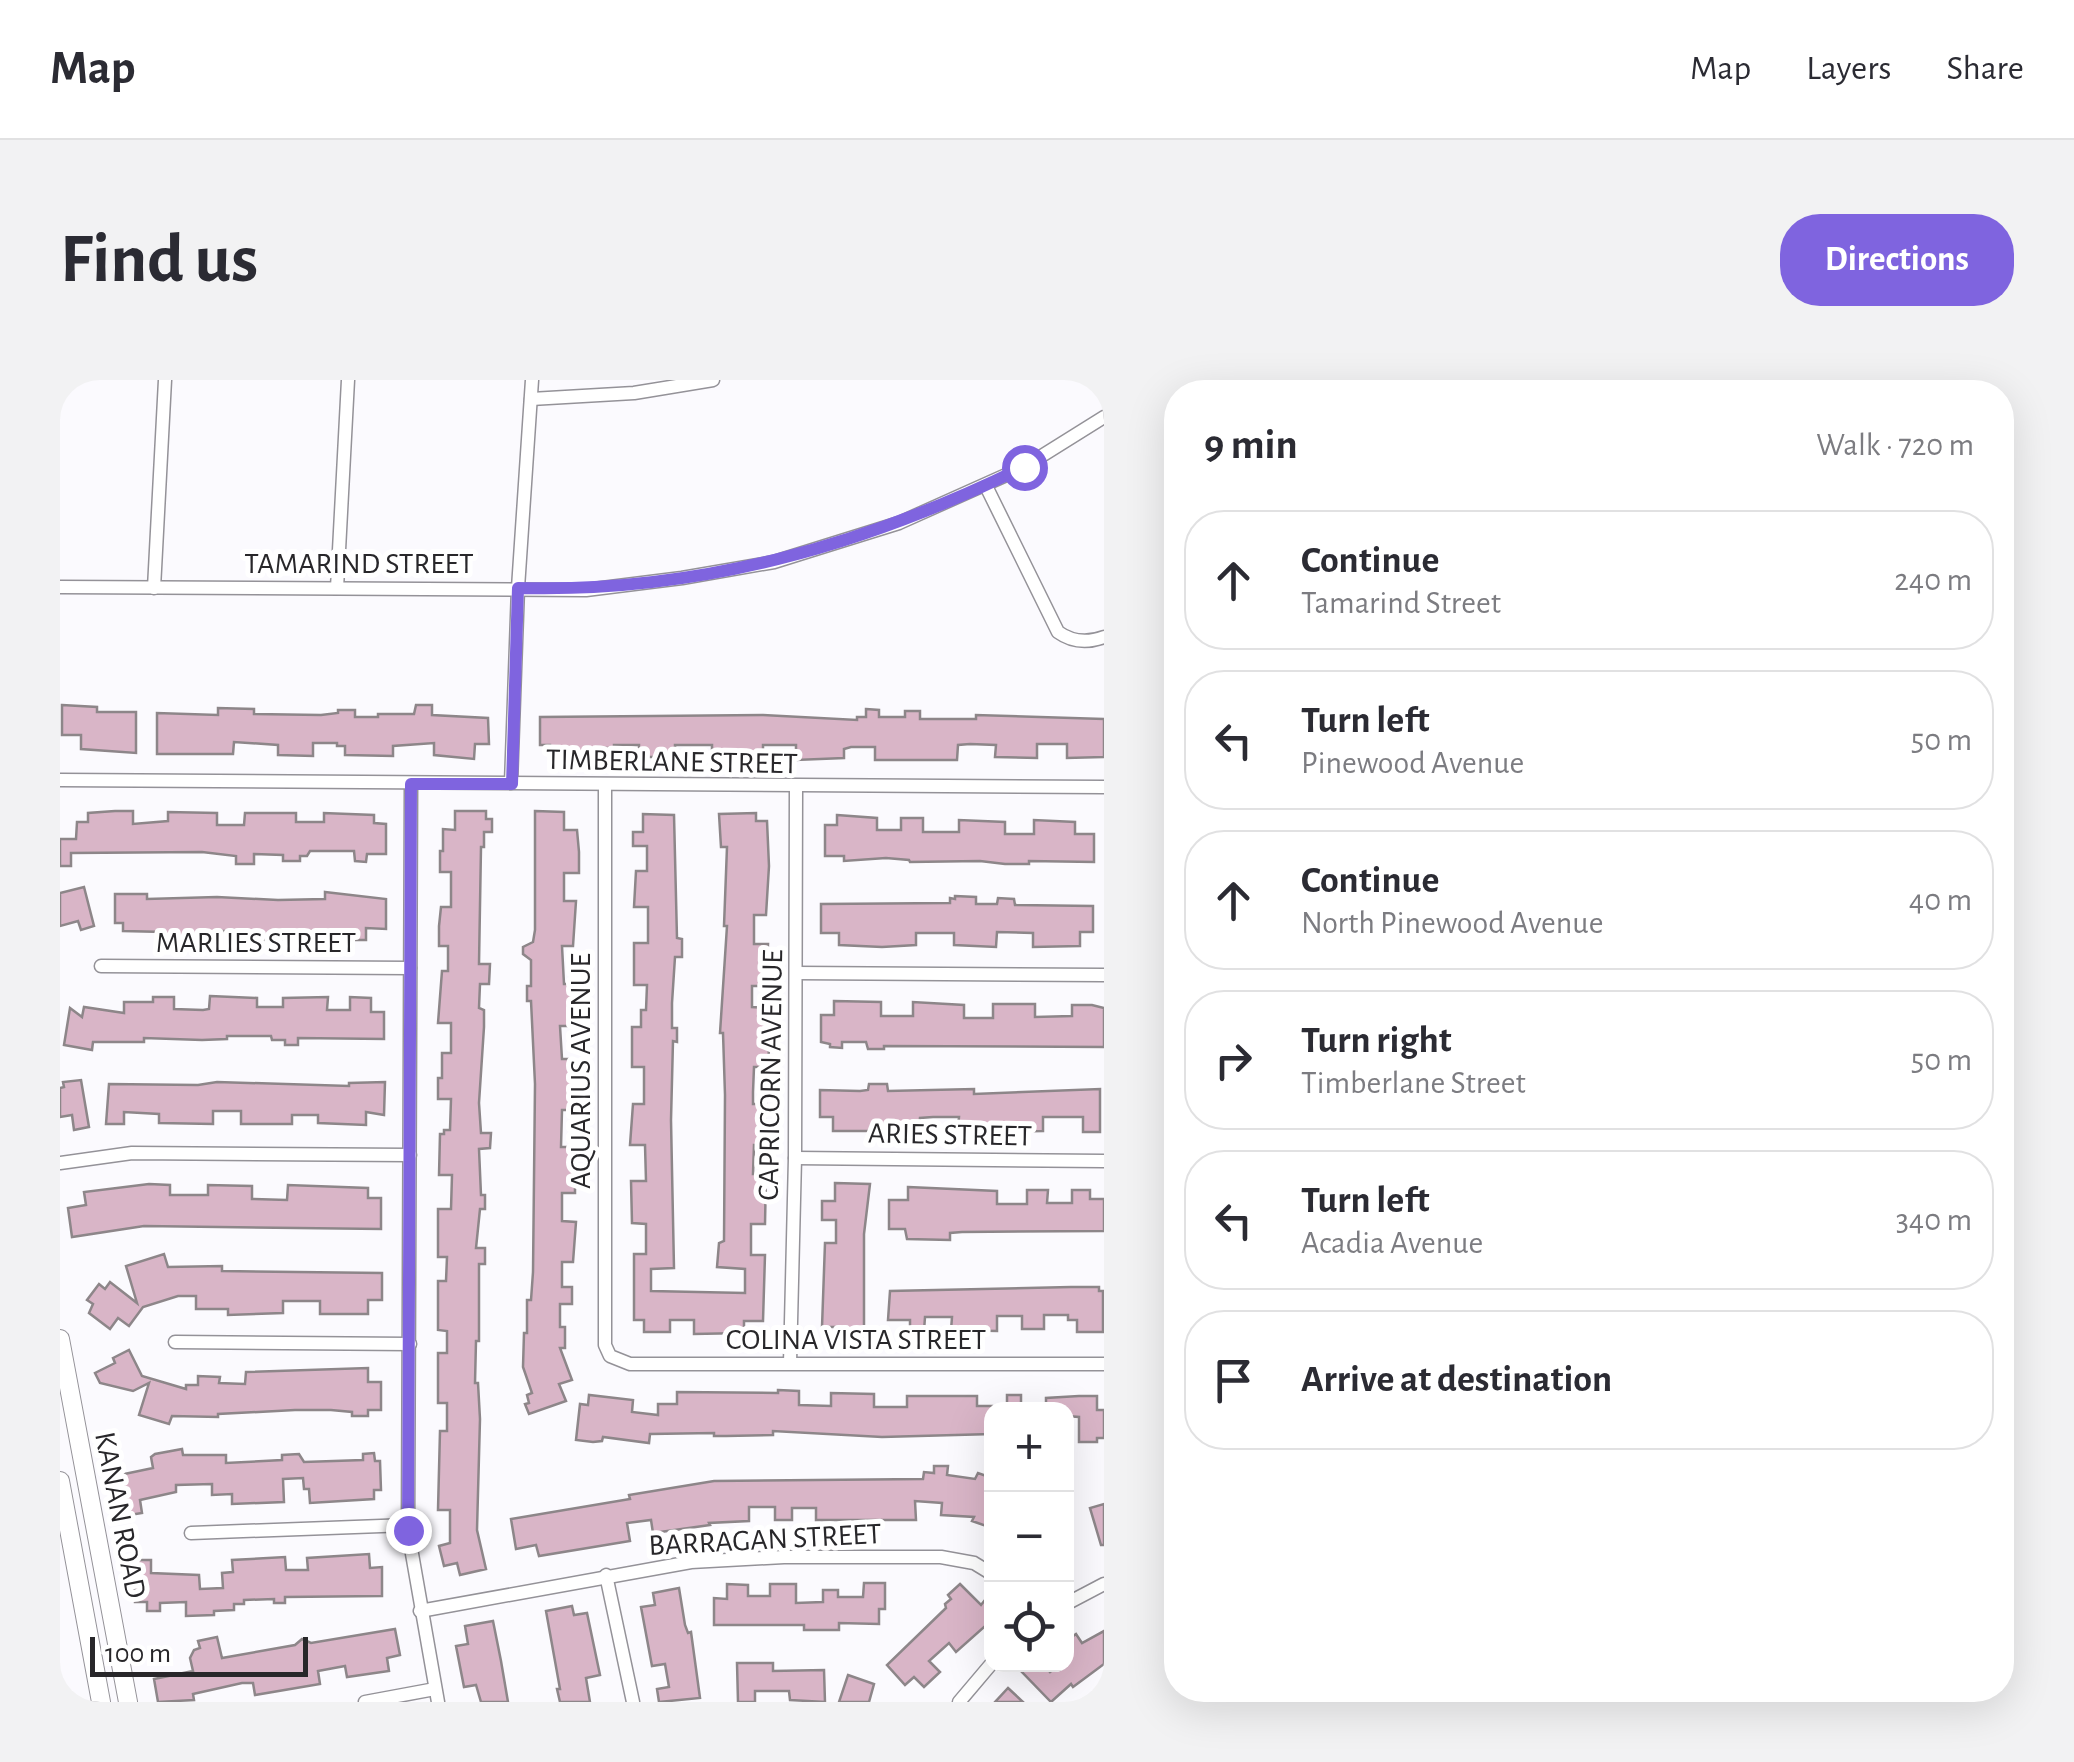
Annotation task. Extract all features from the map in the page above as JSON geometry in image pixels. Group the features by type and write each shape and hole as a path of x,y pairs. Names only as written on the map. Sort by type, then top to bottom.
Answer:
{"main road":[{"name":"KANAN ROAD","path":"60,1339 128,1702"},
{"name":"KANAN ROAD","path":"60,1481 101,1702"}],"street":[{"path":"154,588 165,380"},
{"path":"337,588 348,380"},
{"path":"512,784 518,588 532,380"},
{"path":"530,400 634,393 714,380"},
{"name":"TAMARIND STREET","path":"60,587 586,590 774,562 860,537 986,486 1060,447 1104,417"},
{"path":"986,486 1058,632 1087,642 1104,637"},
{"name":"TIMBERLANE STREET","path":"60,780 796,788 1104,787"},
{"path":"365,1702 436,1696 408,1525 411,784"},
{"name":"AQUARIUS AVENUE","path":"606,786 606,1346 610,1356"},
{"name":"CAPRICORN AVENUE","path":"790,1363 796,788"},
{"name":"MARLIES STREET","path":"101,966 410,968"},
{"path":"796,973 1104,975"},
{"path":"60,1164 132,1154 410,1155"},
{"name":"ARIES STREET","path":"794,1158 1104,1161"},
{"path":"175,1342 410,1344"},
{"name":"COLINA VISTA STREET","path":"610,1356 630,1364 1104,1364"},
{"path":"191,1533 408,1525"},
{"name":"BARRAGAN STREET","path":"420,1611 691,1562 784,1557 941,1557 974,1562 984,1569"},
{"path":"606,1575 633,1702"},
{"path":"1074,1600 1104,1584"},
{"path":"959,1702 984,1672"}],"building":[{"path":"62,705 97,707 97,712 136,712 136,753 81,749 81,735 62,735"},
{"path":"416,705 432,705 432,715 488,718 489,744 475,744 474,759 434,755 434,743 393,746 393,756 345,755 345,746 337,743 313,743 313,756 278,755 278,745 234,742 233,754 157,754 157,713 218,715 218,708 254,709 254,714 321,715 355,710 355,717 378,717 414,714"},
{"path":"866,709 879,710 879,717 905,717 905,711 920,711 920,719 976,719 976,715 1104,719 1104,757 1067,758 1067,744 1037,744 1037,758 995,757 996,745 970,744 958,745 957,760 875,760 875,747 851,747 844,749 844,758 796,760 796,745 763,745 763,758 712,757 712,745 675,745 675,757 639,757 639,745 614,745 601,748 601,757 550,758 550,745 540,745 540,717 763,715 857,720 866,717"},
{"path":"133,811 133,824 168,821 168,812 217,813 217,825 244,825 245,813 296,813 296,822 324,822 324,813 374,815 374,823 386,824 386,854 367,854 366,862 355,861 354,851 310,851 307,856 300,856 300,861 283,861 283,855 254,854 254,864 236,864 236,856 202,852 71,853 71,866 60,866 60,839 76,839 77,822 88,822 88,813"},
{"path":"455,811 486,811 486,819 492,819 492,832 484,832 481,847 479,964 490,964 489,984 480,984 479,1008 484,1010 484,1027 479,1103 481,1133 491,1133 490,1148 479,1149 485,1209 480,1209 476,1248 485,1248 485,1264 479,1264 475,1383 480,1419 477,1530 486,1569 460,1575 457,1563 444,1566 439,1546 450,1543 450,1510 438,1510 440,1431 447,1431 447,1403 438,1403 438,1353 447,1353 447,1331 438,1330 438,1281 446,1281 447,1257 438,1257 438,1209 451,1209 452,1175 439,1175 440,1134 450,1130 451,1099 438,1099 442,1053 451,1053 451,1023 438,1023 442,971 448,971 448,946 439,946 441,907 451,907 451,872 440,872 440,851 443,829 455,830"},
{"path":"535,811 564,812 564,830 577,830 579,873 564,873 564,901 576,901 573,946 562,946 564,984 576,984 574,1026 560,1026 562,1059 574,1059 576,1089 576,1110 562,1110 561,1147 574,1147 575,1193 562,1193 562,1221 576,1222 573,1262 562,1262 562,1287 572,1287 572,1304 560,1304 565,1348 560,1348 572,1380 559,1384 566,1401 529,1414 525,1404 529,1403 527,1395 532,1393 523,1367 527,1300 531,1300 533,1272 535,1084 531,1001 527,1001 531,960 523,954 523,947 533,942 535,930"},
{"path":"756,813 756,821 767,821 769,866 766,915 754,915 754,944 768,944 766,986 752,986 752,1007 766,1008 765,1047 769,1047 768,1067 754,1067 753,1092 753,1104 766,1104 764,1145 754,1145 753,1174 766,1174 765,1224 751,1224 751,1255 765,1255 763,1321 744,1321 744,1333 694,1334 694,1320 670,1320 670,1332 644,1332 644,1320 634,1320 634,1254 646,1254 646,1224 632,1223 631,1181 646,1181 645,1145 630,1145 633,1104 644,1104 644,1067 632,1067 632,1027 641,1027 641,1010 646,1010 647,985 634,985 634,943 648,943 648,907 634,907 636,871 647,871 647,846 633,846 633,832 643,832 643,814 674,815 677,938 682,939 682,957 675,957 672,1003 672,1028 677,1028 677,1042 673,1041 671,1120 674,1268 651,1269 651,1291 745,1293 745,1269 717,1267 719,1243 724,1241 725,1095 720,1033 727,926 727,847 721,847 719,814"},
{"path":"837,815 877,818 877,830 901,830 901,818 923,818 923,832 959,832 959,820 1005,822 1005,834 1034,834 1034,820 1075,822 1075,834 1094,834 1094,862 1005,864 886,858 844,861 844,856 825,856 825,825 837,825"},
{"path":"84,887 94,926 81,930 78,921 60,926 60,893"},
{"path":"325,892 386,899 386,929 366,928 366,940 324,940 324,931 293,931 293,940 243,940 243,931 217,931 217,940 165,939 165,932 123,931 123,923 115,923 115,894 147,894 147,899 278,900 325,899"},
{"path":"955,896 976,897 976,904 997,904 998,898 1014,899 1015,905 1093,906 1093,932 1080,932 1080,946 1033,947 1033,933 997,932 996,947 954,945 954,933 916,933 916,945 882,947 839,945 839,933 821,933 821,904 950,903"},
{"path":"210,996 257,998 257,1007 283,1007 283,998 328,997 327,1010 350,1010 350,997 371,998 371,1012 384,1012 384,1039 298,1038 298,1045 285,1045 285,1040 272,1040 271,1036 227,1036 93,1042 92,1050 64,1045 70,1008 82,1017 84,1007 124,1013 124,1002 174,997 174,1009 203,1010 209,1009"},
{"path":"834,1001 881,1002 881,1016 913,1016 913,1002 964,1005 964,1018 993,1018 993,1004 1035,1004 1035,1017 1072,1016 1072,1005 1092,1005 1104,1008 1104,1047 868,1049 866,1042 842,1042 842,1048 830,1047 821,1042 821,1015 834,1015"},
{"path":"81,1080 89,1127 74,1130 72,1115 60,1117 60,1088 64,1087 63,1082"},
{"path":"385,1082 384,1115 366,1112 366,1125 318,1123 318,1115 292,1115 292,1124 241,1124 241,1111 213,1111 213,1124 159,1123 159,1114 124,1112 124,1124 106,1124 109,1084 349,1086"},
{"path":"869,1084 887,1084 888,1091 974,1089 974,1094 1100,1089 1100,1132 1083,1132 1083,1117 1043,1117 1043,1131 958,1129 959,1117 933,1117 920,1118 919,1131 833,1131 833,1117 820,1117 820,1090 860,1091 868,1090"},
{"path":"835,1183 870,1184 864,1234 864,1338 835,1338 835,1327 822,1327 825,1243 836,1243 836,1220 822,1220 822,1201 835,1201"},
{"path":"170,1185 170,1195 208,1195 208,1185 252,1186 252,1199 287,1200 288,1185 368,1188 368,1198 381,1198 381,1229 144,1226 72,1237 68,1208 86,1205 84,1192"},
{"path":"908,1187 997,1191 997,1204 1027,1204 1027,1190 1048,1190 1047,1203 1072,1203 1072,1190 1090,1190 1090,1199 1104,1199 1104,1231 962,1232 950,1233 950,1240 907,1239 905,1229 889,1229 889,1200 908,1200"},
{"path":"164,1254 168,1267 382,1273 382,1300 368,1300 368,1314 320,1314 320,1301 283,1301 283,1313 228,1315 228,1309 196,1309 196,1296 178,1296 143,1307 129,1326 118,1318 110,1329 89,1313 93,1304 87,1300 99,1284 105,1289 110,1282 137,1303 126,1266"},
{"path":"1099,1287 1103,1291 1103,1332 1077,1332 1077,1320 1068,1320 1068,1315 1044,1315 1044,1329 1022,1329 1022,1316 997,1316 997,1331 951,1330 952,1317 925,1317 924,1331 910,1331 910,1320 888,1320 890,1291"},
{"path":"129,1350 142,1376 186,1389 186,1385 198,1385 198,1376 220,1377 219,1383 245,1384 246,1372 368,1368 368,1382 381,1382 381,1410 368,1410 368,1416 295,1410 218,1417 172,1416 169,1424 139,1415 149,1383 133,1391 100,1383 95,1373"},
{"path":"799,1391 799,1405 831,1406 831,1393 874,1394 874,1407 907,1407 907,1396 977,1396 977,1406 984,1406 984,1434 882,1437 773,1431 773,1435 650,1434 649,1443 603,1437 602,1441 593,1442 576,1440 580,1404 588,1405 589,1395 633,1400 632,1412 658,1415 658,1404 677,1404 677,1392"},
{"path":"1007,1395 1021,1395 1021,1402 1007,1402"},
{"path":"1097,1396 1097,1410 1104,1410 1104,1438 1079,1442 1079,1417 1074,1417 1074,1402 1046,1402 1046,1398"},
{"path":"182,1449 183,1455 226,1455 226,1463 282,1460 282,1455 299,1454 304,1462 363,1460 363,1454 374,1453 375,1461 380,1461 381,1490 374,1490 374,1499 310,1503 303,1478 283,1479 284,1502 232,1504 232,1494 212,1495 212,1484 176,1485 176,1492 140,1500 142,1513 117,1517 110,1477 153,1468 151,1457 155,1454"},
{"path":"934,1466 948,1466 947,1475 975,1479 978,1473 984,1475 984,1525 972,1521 974,1517 941,1515 942,1503 915,1501 916,1520 816,1520 816,1508 792,1508 792,1520 775,1520 775,1507 749,1507 749,1521 653,1533 651,1520 627,1523 630,1541 539,1556 536,1545 516,1549 511,1519 714,1481 923,1479 924,1472 934,1473"},
{"path":"1104,1504 1104,1545 1101,1545 1090,1508"},
{"path":"369,1554 370,1568 382,1567 382,1596 285,1597 285,1603 274,1603 274,1599 244,1600 244,1604 234,1604 234,1610 186,1616 186,1602 160,1603 160,1611 147,1611 147,1602 135,1602 134,1560 151,1560 151,1573 199,1575 200,1589 223,1588 222,1573 233,1572 232,1560 285,1557 286,1570 308,1570 307,1558"},
{"path":"864,1583 885,1583 885,1609 879,1609 879,1624 839,1623 839,1630 804,1630 804,1625 714,1625 714,1598 727,1599 727,1584 748,1585 748,1596 770,1596 770,1584 796,1584 796,1603 823,1602 823,1590 838,1590 838,1597 863,1597"},
{"path":"960,1584 981,1605 984,1601 984,1627 956,1652 949,1643 929,1661 940,1672 924,1687 914,1677 905,1685 887,1665 946,1608 951,1599 948,1595"},
{"path":"679,1588 685,1625 691,1632 700,1698 659,1702 657,1689 669,1687 665,1664 652,1666 641,1607 655,1605 653,1593"},
{"path":"572,1606 574,1615 587,1613 600,1675 586,1678 590,1702 560,1702 557,1689 546,1611"},
{"path":"493,1621 508,1702 481,1702 476,1685 464,1687 456,1646 468,1644 465,1626"},
{"path":"395,1629 400,1655 387,1658 389,1671 347,1677 345,1666 318,1671 320,1684 255,1695 253,1683 242,1683 193,1694 194,1700 158,1702 154,1679 193,1671 190,1658 200,1648 198,1641 217,1637 222,1658 295,1645 302,1639 311,1643"},
{"path":"1104,1631 1104,1664 1051,1702 1022,1672 1074,1672 1074,1635 1082,1643"},
{"path":"737,1663 773,1663 773,1671 824,1670 825,1702 790,1700 789,1691 755,1691 755,1702 738,1702"},
{"path":"848,1675 874,1684 869,1702 839,1702"},
{"path":"1008,1688 1023,1702 995,1702"}],"route":[{"path":"408,1530 411,784 512,784 518,588 586,590 774,562 899,523 1024,467"}]}
